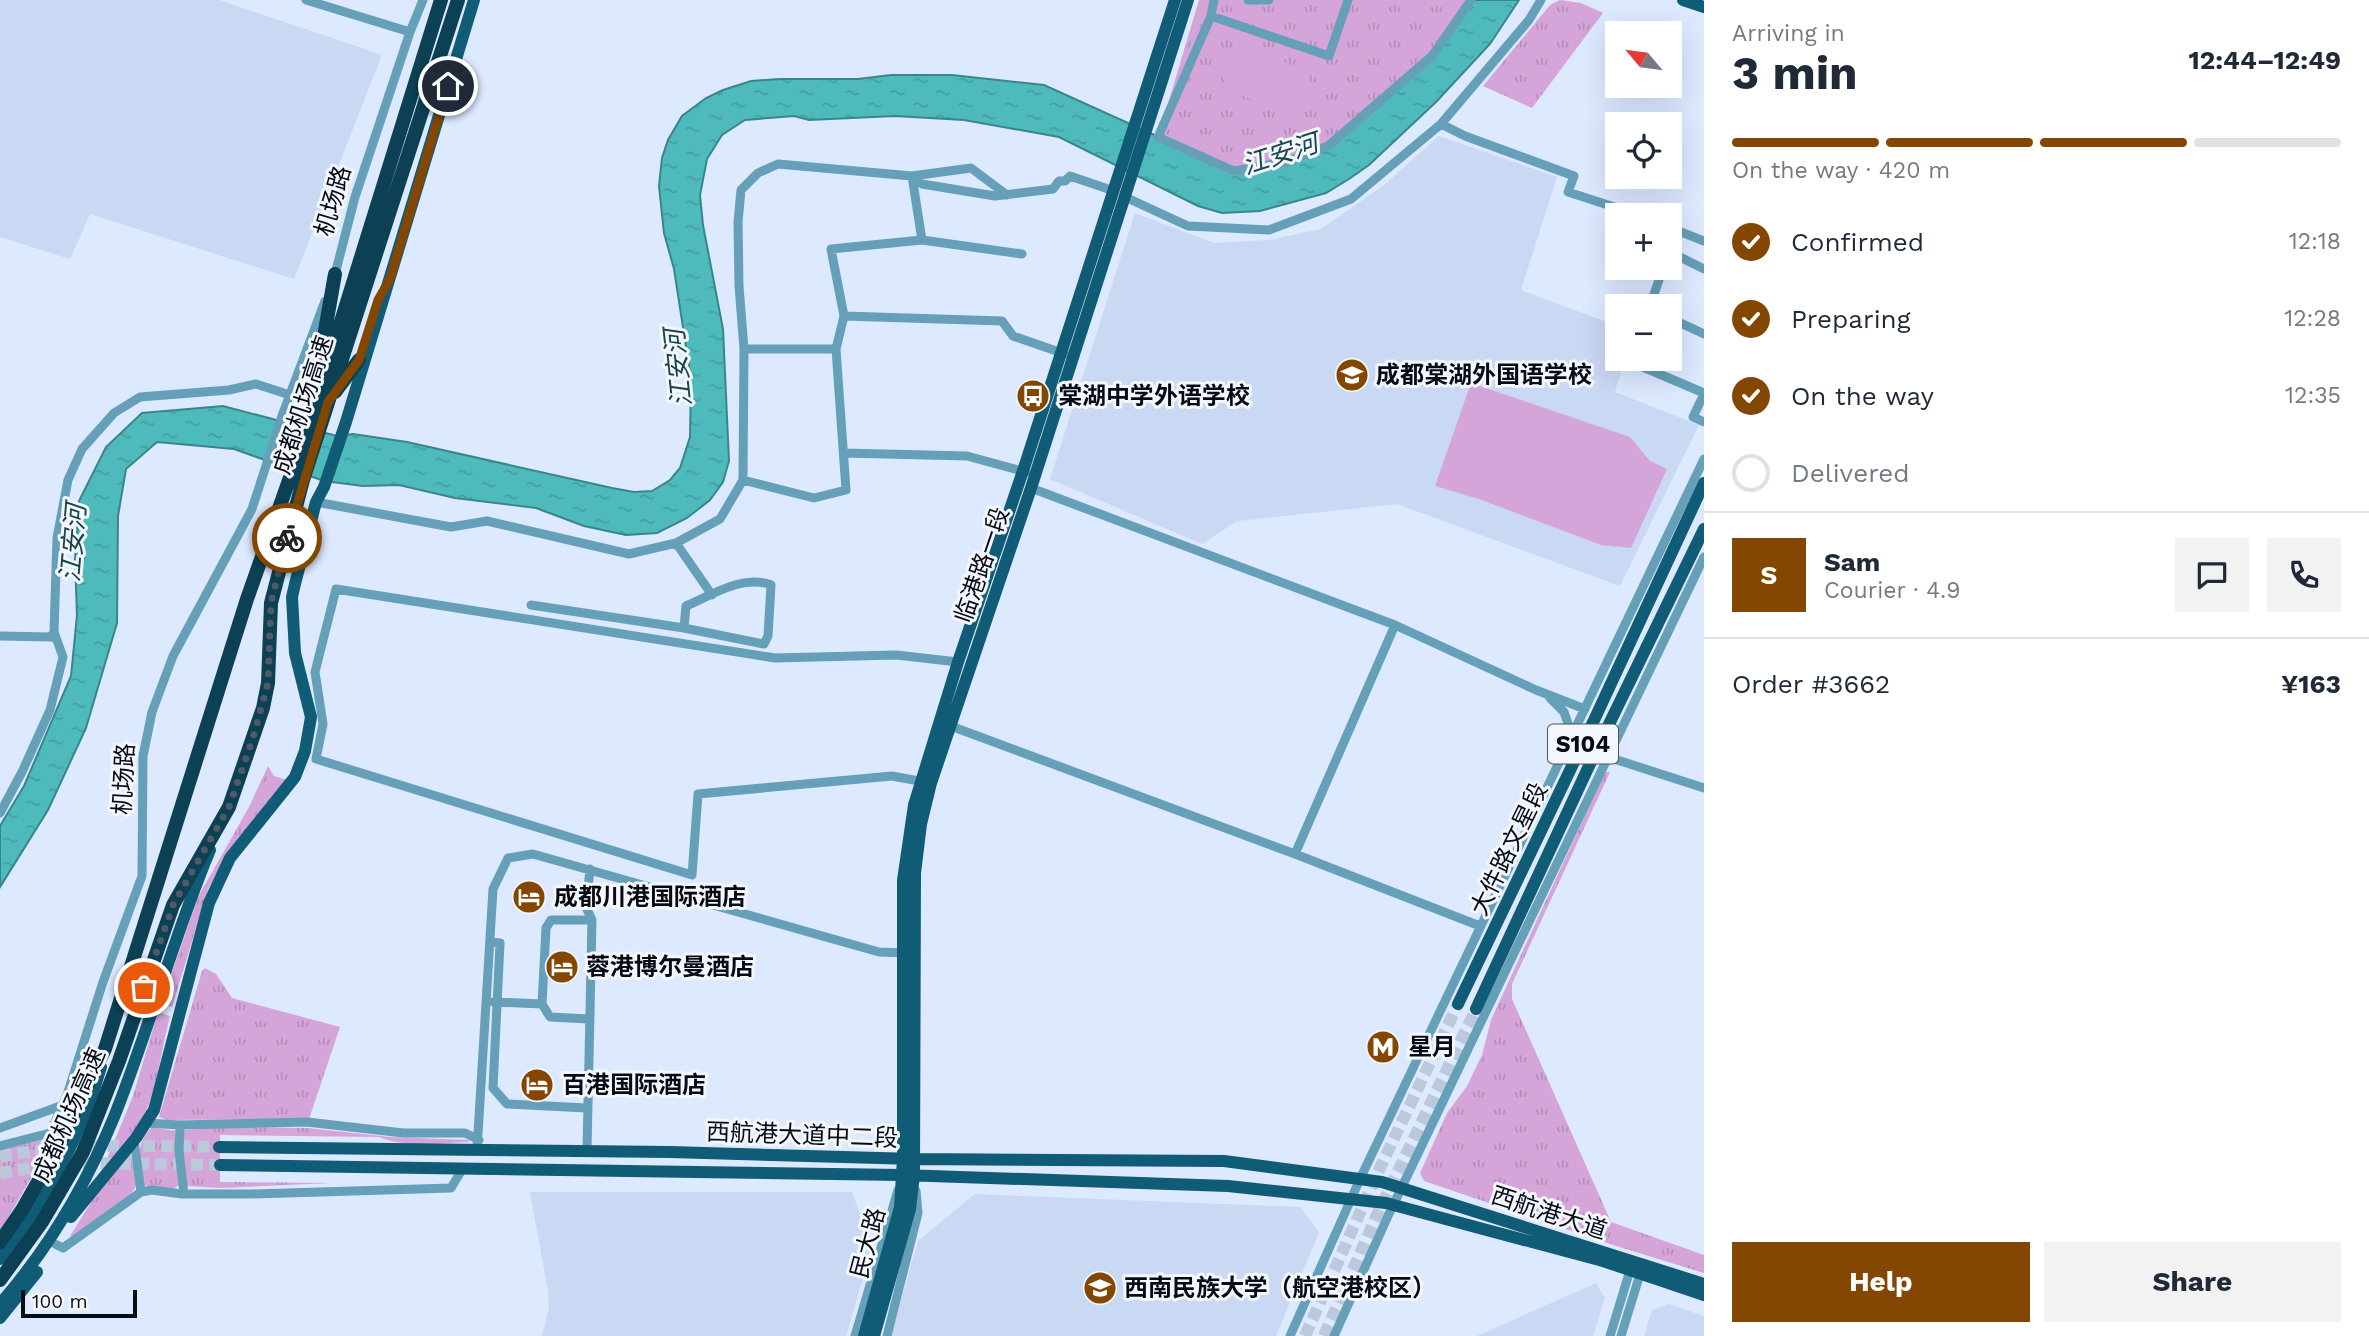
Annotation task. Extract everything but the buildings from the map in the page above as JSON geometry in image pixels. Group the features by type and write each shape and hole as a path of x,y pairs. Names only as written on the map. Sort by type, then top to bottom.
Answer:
{"highway":[{"name":"成都机场高速","path":"5,1243 49,1164 105,1049 247,599 297,477 314,425 328,402 422,85 441,0"},
{"name":"成都机场高速","path":"314,425 314,409 422,85 458,0"},
{"path":"314,409 319,360 335,274"},
{"path":"328,402 359,360"},
{"name":"成都机场高速","path":"0,1280 42,1222 78,1161 119,1061 173,905 229,807 263,708 268,683 271,603 297,477"}],"main road":[{"path":"71,1217 134,1140 154,1110 216,884 230,858 295,777 305,751 311,718 295,653 292,597 316,502 324,487 354,395 474,0"},
{"name":"临港路一段","path":"909,1159 908,953 903,880 919,781 945,724 1029,478 1142,123 1175,0"},
{"name":"临港路一段","path":"1142,123 1188,0"},
{"path":"1684,0 1704,7"},
{"path":"354,395 359,360 378,300 390,279"},
{"name":"临港路一段","path":"908,953 921,824 958,662 1029,478"},
{"name":"大件路文星段","path":"1458,1004 1704,483"},
{"name":"大件路文星段","path":"1476,1009 1595,753 1704,529"},
{"path":"0,1318 55,1244 84,1192 125,1086 191,894 229,807"},
{"path":"0,1304 48,1242 74,1199 104,1139"},
{"name":"西航港大道中二段","path":"219,1147 478,1145 909,1159 1224,1161 1382,1182"},
{"name":"民大路","path":"874,1336 910,1209 909,1159"},
{"path":"220,1165 908,1175 1228,1185 1393,1205 1636,1268 1704,1295"},
{"name":"民大路","path":"864,1336 908,1175"},
{"name":"西航港大道","path":"1382,1182 1636,1268 1704,1284"},
{"path":"0,1259 5,1243"}],"street":[{"path":"306,0 410,32"},
{"name":"机场路","path":"0,1146 50,1133 63,1105 103,982 142,876 143,756 152,712 173,656 252,509 283,413 335,274 355,197 423,0"},
{"path":"1214,0 1211,16 1158,137 1234,172 1286,162 1328,146 1432,56 1471,0"},
{"path":"1248,0 1269,0"},
{"path":"1211,16 1329,56 1348,0"},
{"path":"912,176 922,184 995,196 1053,189 1059,181 1065,181 1070,176 1119,194 1188,226 1269,230 1351,199 1441,124 1529,20 1541,0"},
{"path":"1441,124 1465,136 1574,176 1568,192 1605,204"},
{"path":"316,502 451,527 488,521 629,554 676,543 720,519 743,480 744,349 738,222 741,190 758,173 778,164 912,176 971,168 1007,195"},
{"path":"912,176 922,240"},
{"path":"1682,231 1704,240"},
{"path":"743,480 814,498 846,490 836,349 844,317 831,249 922,240 1022,254"},
{"path":"1682,257 1704,269"},
{"path":"844,317 1002,321 1013,336 1067,355"},
{"path":"1682,324 1704,334"},
{"path":"744,349 836,349"},
{"path":"1652,371 1704,393 1693,417 1704,422"},
{"path":"0,813 50,710 63,657 54,632 57,538 68,480 82,449 114,413 140,397 229,390 256,384 290,395"},
{"path":"844,453 967,456 1029,478 1395,625 1536,690 1585,709"},
{"path":"1290,1336 1360,1179 1704,459"},
{"path":"676,543 712,595"},
{"path":"1334,1336 1393,1205 1704,557"},
{"path":"531,605 684,628 764,644 768,636 771,585 760,581 735,584 686,606 684,628"},
{"path":"919,781 892,776 698,794 692,875 316,759 323,724 315,671 336,589 775,658 895,655 958,662"},
{"path":"1295,854 1395,625"},
{"path":"0,636 51,637 54,632"},
{"path":"1536,690 1556,702 1564,712 1572,735"},
{"path":"945,724 1480,926"},
{"path":"1608,757 1704,788"},
{"path":"478,1145 493,889 508,858 533,854 879,952 908,953"},
{"path":"587,1150 592,920 586,908 590,869"},
{"path":"589,1019 550,1017 542,1004 546,928 551,920 592,920"},
{"path":"490,942 500,943 493,1088 507,1104 586,1108"},
{"path":"486,1001 542,1004"},
{"path":"0,1128 63,1105"},
{"path":"146,1123 180,1125 307,1122 403,1133 465,1133 478,1145"},
{"path":"180,1125 178,1151 184,1194"},
{"path":"134,1140 141,1192"},
{"path":"55,1244 64,1248 141,1192 152,1190 184,1194 250,1194 451,1188 463,1168"},
{"path":"855,1336 908,1175"},
{"path":"887,1336 918,1213 908,1175"},
{"path":"1610,1336 1636,1268"},
{"path":"1621,1336 1636,1268"}],"shaded area":[{"path":"0,0 219,0 382,55 294,279 90,214 70,259 0,237"},
{"name":"成都棠湖外国语学校","path":"1439,136 1557,177 1521,290 1605,322 1605,371 1621,371 1615,392 1699,425 1620,586 1397,504 1237,521 1202,544 1050,479 1135,213 1214,243 1270,240 1321,229 1384,185"},
{"path":"530,1192 852,1192 872,1247 846,1336 542,1336 549,1308 548,1291"},
{"name":"西南民族大学（航空港校区）","path":"975,1194 1300,1207 1319,1232 1276,1336 891,1336 918,1241"},
{"path":"1596,1283 1605,1298 1593,1336 1477,1336"},
{"path":"1669,1304 1704,1316 1704,1336 1644,1336 1652,1310"}],"green space":[{"path":"1199,0 1471,0 1432,56 1328,146 1286,162 1234,171 1158,137"},
{"path":"1560,0 1581,3 1603,13 1532,108 1483,86 1550,5"},
{"path":"1237,46 1311,71 1297,114 1222,89"},
{"path":"1471,383 1630,437 1650,461 1667,469 1631,548 1601,545 1479,499 1435,486"},
{"path":"268,766 274,776 287,780 226,858 208,889 172,1007 161,1004 198,897 249,807"},
{"path":"1605,772 1610,772 1512,984 1512,999 1611,1222 1704,1255 1704,1273 1424,1181 1420,1173 1447,1113 1467,1086 1482,1055 1491,1020"},
{"path":"205,968 216,974 232,998 340,1027 309,1119 167,1120 159,1117"},
{"path":"158,1012 170,1016 149,1105 135,1131 101,1173 133,1096"},
{"path":"152,1127 175,1131 180,1184 172,1189 144,1185 139,1154 142,1141"},
{"path":"230,1127 307,1128 391,1137 469,1140 423,1144 400,1143 379,1137 220,1135 220,1182 331,1183 221,1188 186,1186 182,1170 183,1130"},
{"path":"41,1140 51,1143 0,1232 0,1150"},
{"path":"130,1154 137,1179 135,1188 110,1212 73,1237 70,1236 97,1193"}],"water":[{"path":"1471,0 1519,0 1490,44 1436,102 1369,165 1326,193 1260,211 1222,213 1198,206 1059,137 964,120 895,116 809,120 794,116 745,120 722,135 707,159 700,195 703,225 723,329 729,461 723,482 710,500 687,518 657,533 626,535 584,526 536,508 455,498 399,485 363,486 324,481 234,449 157,442 126,469 118,516 117,623 86,728 48,810 0,887 0,826 24,786 71,676 77,615 75,560 79,501 106,447 142,413 223,406 337,436 353,434 407,442 612,488 634,492 652,491 670,480 680,468 690,437 691,379 674,269 664,233 659,186 662,158 668,140 682,116 706,98 751,81 780,79 952,75 1044,85 1234,171 1254,169 1328,146 1432,56"}],"tunnel":[{"path":"1305,1336 1379,1170 1458,1004"},
{"path":"1324,1336 1376,1217 1476,1009"},
{"path":"0,1157 82,1147 219,1147"},
{"path":"83,1163 220,1165"},
{"path":"0,1173 55,1164"}],"way so far":[{"path":"144,988 173,905 229,807 263,708 268,683 271,603 287,538"}],"place":[{"name":"成都棠湖外国语学校","path":"1352,375"},
{"name":"棠湖中学外语学校","path":"1033,396"},
{"name":"成都川港国际酒店","path":"529,897"},
{"name":"蓉港博尔曼酒店","path":"562,967"},
{"name":"星月","path":"1383,1047"},
{"name":"百港国际酒店","path":"537,1085"},
{"name":"西南民族大学（航空港校区）","path":"1100,1288"}],"route":[{"path":"287,538 328,402 359,360 378,300 390,279 448,86"}],"water label":[{"name":"江安河","path":"1280,154"},
{"name":"江安河","path":"678,368"},
{"name":"江安河","path":"73,543"}]}
